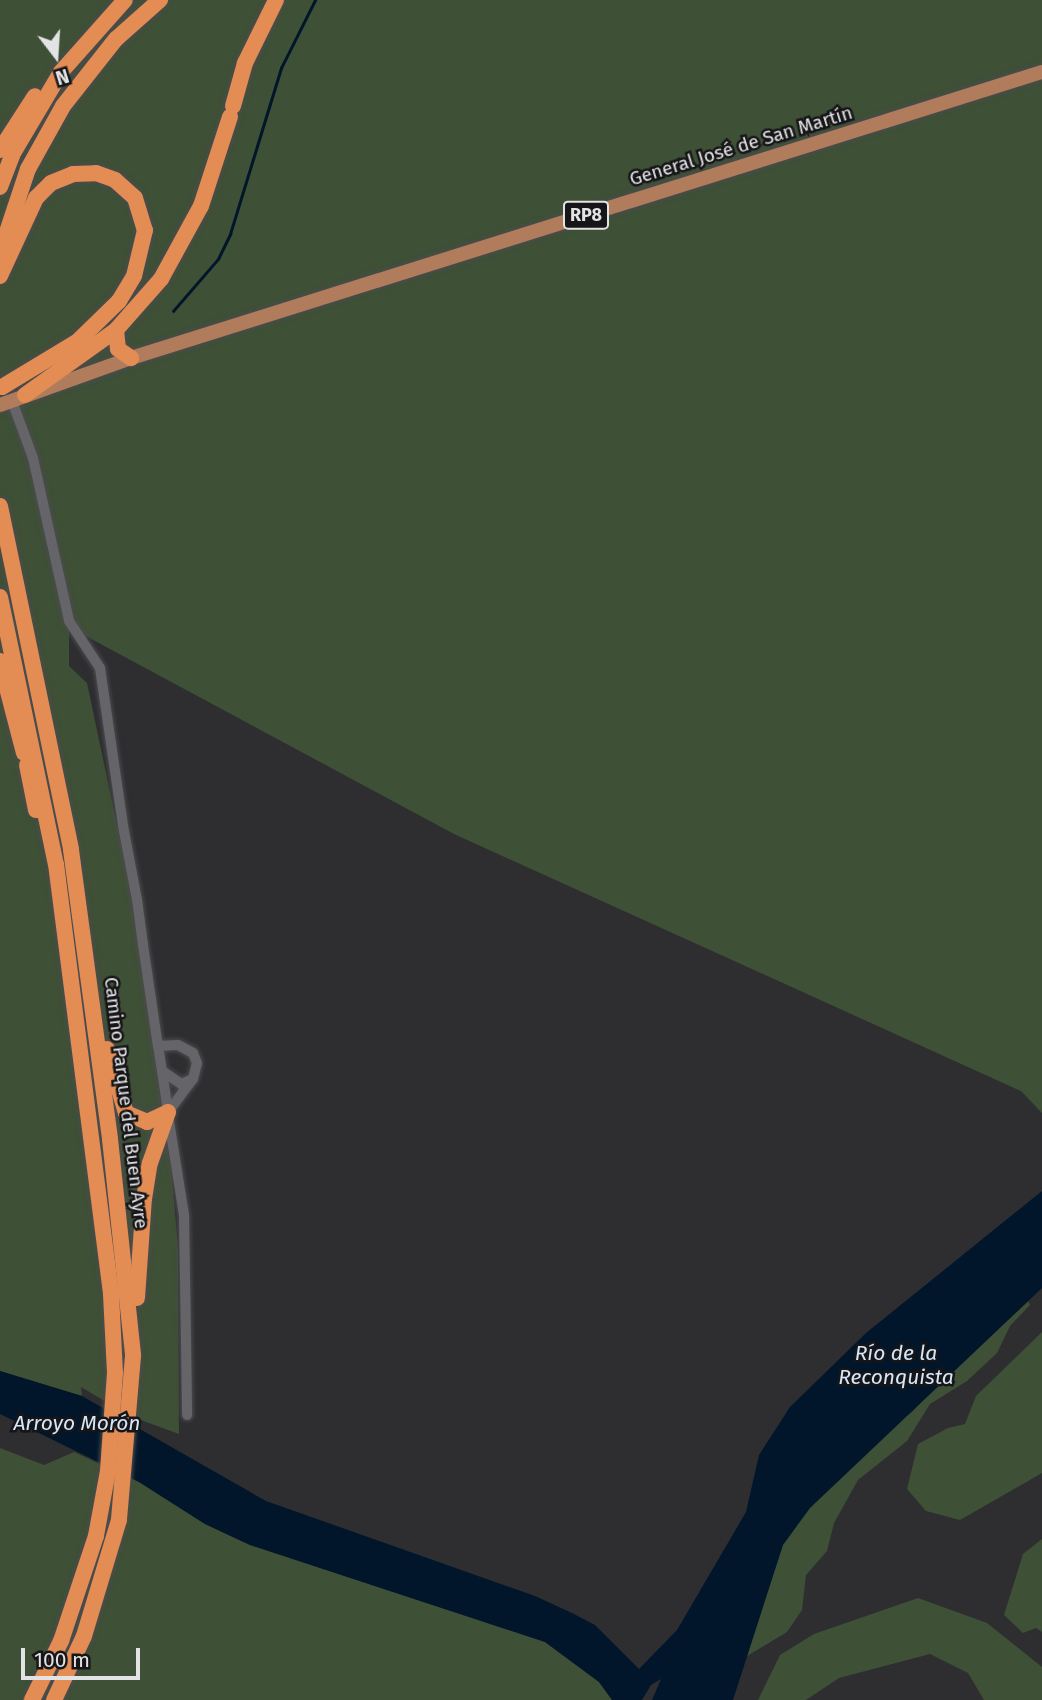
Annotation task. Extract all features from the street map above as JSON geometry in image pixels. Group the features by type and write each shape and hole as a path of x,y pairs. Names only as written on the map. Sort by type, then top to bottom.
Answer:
{"highway":[{"path":"0,150 39,90 125,0"},
{"path":"0,253 28,169 63,106 116,39 160,0"},
{"path":"12,400 66,370 116,330 176,257 213,177 245,64 276,0"},
{"path":"0,187 39,106 83,42"},
{"path":"0,276 36,198 51,183 73,174 96,173 115,180 135,198 145,230 134,275 118,301 69,348 1,387"},
{"path":"116,330 118,349 131,358"},
{"name":"Camino Parque del Buen Ayre","path":"0,506 68,837 90,985 133,1356 125,1478 109,1562 84,1636 54,1700"},
{"name":"Camino Parque del Buen Ayre","path":"0,597 36,751 70,968 111,1294 113,1406 108,1469 80,1590 32,1700"},
{"path":"0,661 25,759 70,968"},
{"path":"90,985 122,1107 130,1116 147,1122 168,1112"},
{"path":"133,1356 144,1199 150,1163 168,1112"}],"main road":[{"name":"General José de San Martín","path":"12,400 131,358 1042,72"},
{"name":"General José de San Martín","path":"1,387 66,370 131,358"}],"street":[{"path":"12,400 33,458 69,621 100,668 184,1214 187,1415"},
{"path":"158,1045 178,1045 193,1053 197,1063 193,1079 168,1112"},
{"path":"163,1071 181,1084 193,1079"}],"green space":[{"path":"0,0 1042,0 1042,1113 1021,1091 454,834 69,627 69,666 87,683 128,877 172,1177 178,1249 179,1434 130,1416 81,1387 82,1396 0,1371 0,405 124,359 0,388"},
{"path":"1026,1296 1030,1305 1010,1326 997,1353 967,1381 930,1404 907,1441 858,1480 834,1523 827,1551 806,1575 802,1610 787,1632 742,1659 772,1548 867,1447 913,1411 957,1360"},
{"path":"1042,1332 1042,1473 960,1520 926,1511 907,1489 918,1444 948,1428 965,1424 976,1396"},
{"path":"0,1448 44,1465 74,1452 139,1482 205,1524 250,1545 545,1642 599,1682 612,1700 0,1700"},
{"path":"1042,1539 1042,1632 1036,1628 1023,1633 1004,1615 1023,1554"},
{"path":"918,1598 987,1623 1042,1667 1042,1700 984,1700 968,1673 930,1654 839,1678 806,1700 758,1700 780,1655 814,1634"}],"water":[{"path":"1042,1191 1042,1288 810,1508 783,1545 733,1700 652,1700 661,1679 651,1685 642,1700 612,1700 599,1682 545,1642 250,1545 205,1524 139,1482 0,1414 0,1371 82,1396 266,1501 535,1596 572,1613 595,1625 639,1669 677,1630 746,1512 759,1455 790,1407 866,1333"}],"waterway":[{"path":"173,311 218,259 230,234 281,68 315,0"}],"water label":[{"name":"Río de la Reconquista","path":"896,1365"},
{"name":"Arroyo Morón","path":"77,1423"}]}
